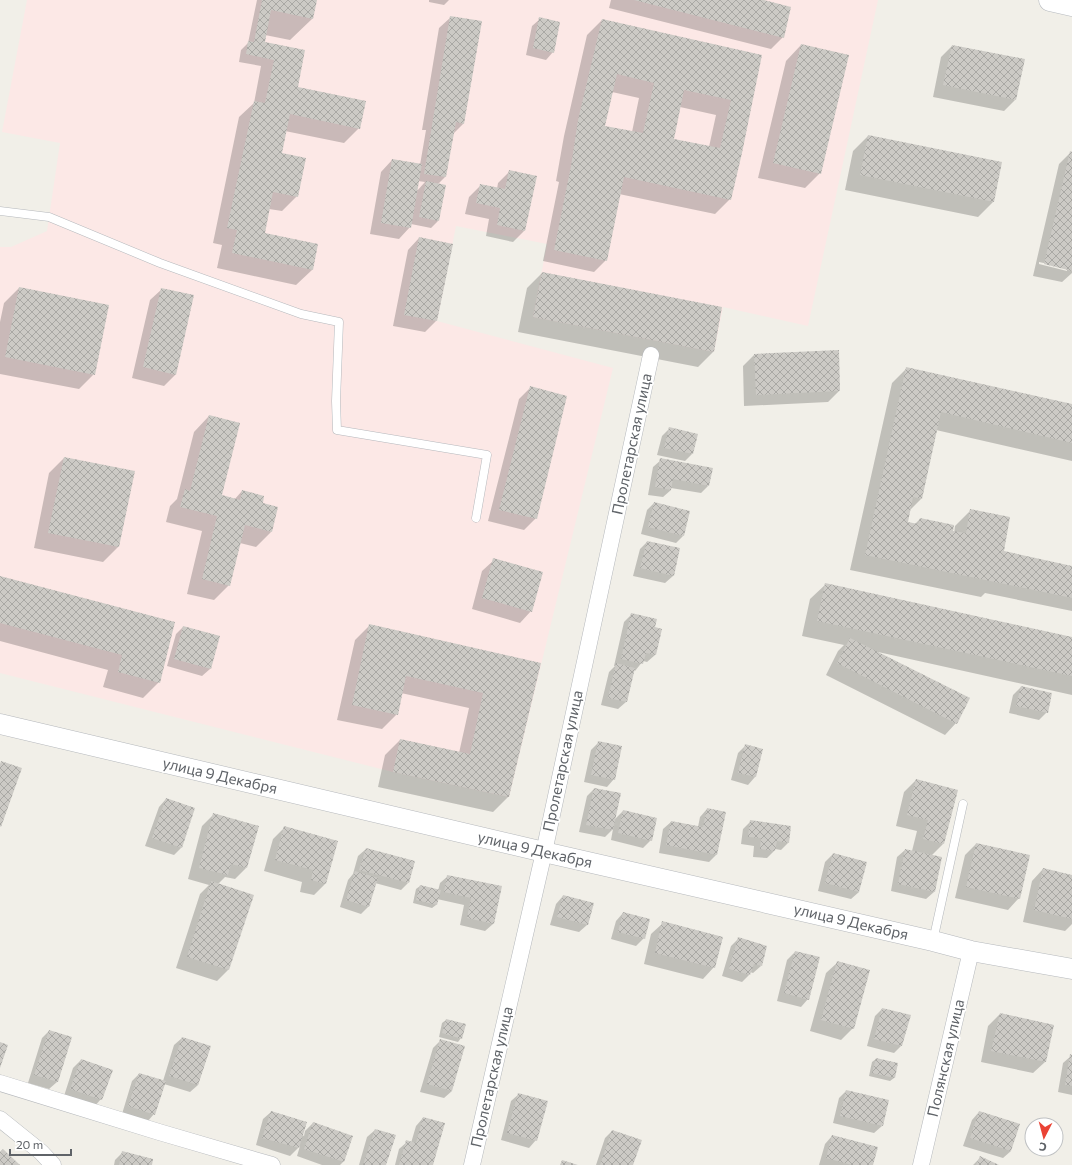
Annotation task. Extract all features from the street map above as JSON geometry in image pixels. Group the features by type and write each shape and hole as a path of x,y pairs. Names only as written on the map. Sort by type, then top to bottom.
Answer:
{"main road":[{"path":"1050,0 1072,5"}],"street":[{"name":"Пролетарская улица","path":"472,1165 544,852 651,356"},
{"name":"улица 9 Декабря","path":"0,724 971,951 1072,969"},
{"name":"Полянская улица","path":"920,1165 971,951"},
{"path":"0,1083 272,1165"},
{"path":"0,1119 41,1152 53,1165"}],"lane":[{"path":"0,210 49,217 160,264 301,314 340,322 336,401 337,430 487,455 476,518"},
{"path":"933,941 963,804"}],"shaded area":[{"path":"27,0 878,0 808,326 723,307 714,352 533,317 547,244 456,226 437,321 613,368 509,797 393,772 0,673 0,247 11,247 47,231 60,143 2,132"}],"building":[{"path":"262,0 317,0 313,19 271,10 265,42 305,50 298,87 366,101 360,129 290,114 282,153 306,158 298,197 273,192 265,233 318,244 313,270 232,253 237,230 227,228 254,101 265,103 274,60 246,54 248,41 254,42"},
{"path":"634,0 764,0 791,7 784,38"},
{"path":"450,16 482,21 464,124 456,122 446,177 424,174"},
{"path":"539,17 560,22 554,53 533,48"},
{"path":"602,19 762,55 731,200 624,177 607,261 554,250 571,166 578,120","holes":["617,74 654,83 643,133 605,126","684,90 731,100 720,148 674,139"]},
{"path":"801,44 849,55 821,174 773,163"},
{"path":"952,45 1025,59 1016,100 943,85"},
{"path":"868,135 1002,162 994,202 860,175"},
{"path":"1070,151 1072,152 1072,271 1044,264"},
{"path":"392,159 422,164 411,228 381,223"},
{"path":"509,170 537,176 525,231 497,225 500,208 476,203 480,184 505,189"},
{"path":"426,181 446,185 439,221 419,217"},
{"path":"419,237 453,244 437,321 404,315"},
{"path":"542,272 722,307 714,352 533,317"},
{"path":"19,287 109,305 95,375 5,357"},
{"path":"161,288 194,295 176,375 143,367"},
{"path":"839,350 840,391 756,395 754,354"},
{"path":"906,367 1072,404 1072,443 941,412 922,499 913,497 908,522 918,524 920,518 954,525 953,531 966,533 970,509 1010,517 1004,551 1072,566 1072,598 865,555"},
{"path":"530,386 567,396 537,519 499,510"},
{"path":"209,415 240,423 222,495 240,500 242,490 264,496 263,503 278,507 272,532 245,525 230,586 202,579 217,516 180,507 185,489 190,491"},
{"path":"669,427 698,434 693,454 664,448"},
{"path":"64,457 135,471 119,547 48,533"},
{"path":"660,458 713,468 709,486 673,479 671,490 655,487"},
{"path":"654,502 690,511 684,536 648,527"},
{"path":"647,541 680,548 674,576 640,568"},
{"path":"493,558 543,572 532,612 482,598"},
{"path":"0,576 175,622 160,683 118,672 122,655 0,623"},
{"path":"825,583 1072,637 1072,676 817,621"},
{"path":"631,613 657,619 655,627 662,629 656,655 646,653 643,664 621,659"},
{"path":"369,624 541,663 509,797 393,772 400,739 470,754 483,693 406,676 398,715 352,705"},
{"path":"183,626 220,636 211,669 174,659"},
{"path":"850,638 970,698 957,724 837,663"},
{"path":"616,663 635,668 627,702 608,698"},
{"path":"1021,686 1052,693 1048,713 1016,706"},
{"path":"598,741 622,746 615,780 591,775"},
{"path":"745,744 763,749 756,777 738,773"},
{"path":"1,761 22,768 1,827 0,764"},
{"path":"916,779 958,790 944,844 923,839 928,820 907,815"},
{"path":"594,788 621,793 613,830 586,825"},
{"path":"166,798 195,808 182,848 152,838"},
{"path":"707,808 726,812 717,855 666,845 671,821 703,827"},
{"path":"623,810 657,818 652,841 618,833"},
{"path":"213,813 259,826 247,868 231,864 228,875 199,868"},
{"path":"750,820 791,826 789,843 777,841 775,851 760,849 761,838 748,837"},
{"path":"284,826 338,841 326,884 311,880 313,870 275,860"},
{"path":"976,843 1030,855 1020,899 966,887"},
{"path":"366,848 415,861 409,883 359,870"},
{"path":"905,849 942,857 935,892 898,884"},
{"path":"833,853 867,862 859,892 825,883"},
{"path":"1043,868 1072,875 1072,919 1034,910"},
{"path":"355,871 378,878 369,907 346,900"},
{"path":"447,875 502,886 494,924 467,918 471,898 444,892"},
{"path":"211,881 254,895 229,970 187,957"},
{"path":"420,885 441,890 437,905 416,900"},
{"path":"563,895 594,903 588,925 557,917"},
{"path":"623,912 650,919 645,939 618,932"},
{"path":"662,921 723,937 715,968 655,953"},
{"path":"738,937 767,946 762,966 754,964 750,975 729,969"},
{"path":"795,951 820,957 809,1000 784,993"},
{"path":"837,961 870,970 854,1029 821,1020"},
{"path":"882,1008 911,1015 902,1046 874,1039"},
{"path":"1000,1013 1054,1025 1046,1062 991,1051"},
{"path":"446,1019 466,1024 462,1039 442,1033"},
{"path":"49,1030 72,1037 58,1082 34,1075"},
{"path":"182,1037 211,1046 198,1085 169,1076"},
{"path":"440,1039 465,1046 452,1091 427,1084"},
{"path":"0,1042 8,1045 0,1068"},
{"path":"1070,1054 1072,1055 1072,1086 1065,1085"},
{"path":"876,1058 898,1063 895,1078 872,1073"},
{"path":"81,1059 113,1070 102,1100 70,1089"},
{"path":"139,1073 166,1081 155,1115 128,1106"},
{"path":"846,1090 889,1100 883,1126 840,1116"},
{"path":"518,1093 548,1101 537,1141 507,1133"},
{"path":"271,1111 307,1122 299,1148 262,1138"},
{"path":"979,1111 1020,1124 1011,1151 970,1138"},
{"path":"423,1117 445,1123 433,1165 399,1165 406,1140 416,1143"},
{"path":"313,1122 353,1136 344,1162 304,1149"},
{"path":"375,1129 396,1135 386,1165 363,1165"},
{"path":"612,1130 642,1140 633,1165 600,1165"},
{"path":"832,1135 878,1147 873,1165 852,1165 826,1158"},
{"path":"3,1149 20,1165 0,1165 0,1152"},
{"path":"122,1151 153,1159 152,1165 119,1165"},
{"path":"980,1156 999,1165 976,1165"},
{"path":"562,1160 578,1165 560,1165"}]}
